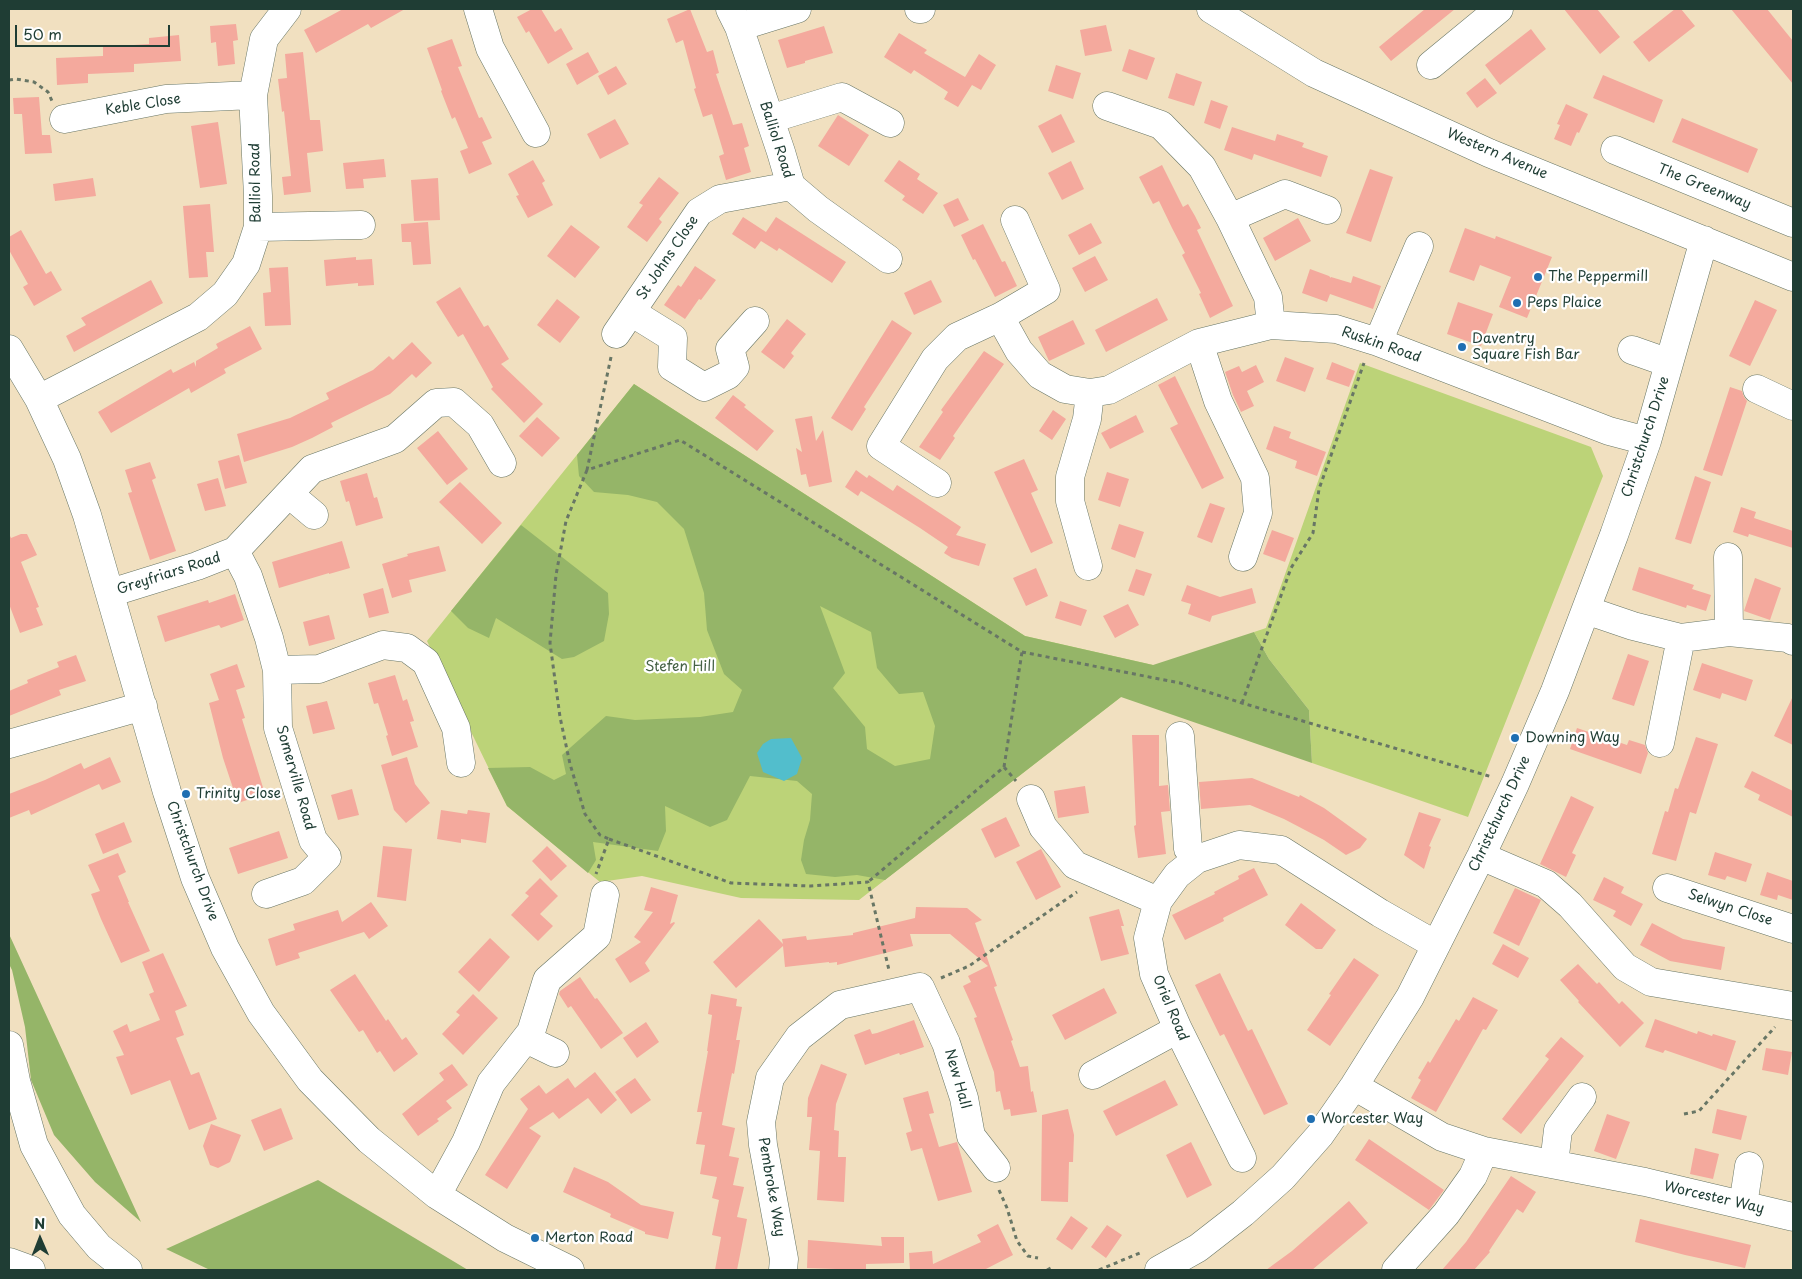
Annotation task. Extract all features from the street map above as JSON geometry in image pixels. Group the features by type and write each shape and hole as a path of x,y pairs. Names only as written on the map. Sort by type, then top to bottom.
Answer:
{"main road":[{"name":"Balliol Road","path":"39,399 198,317 225,294 246,264 258,227 253,95 264,40 287,9"},
{"path":"478,9 490,48 536,133"},
{"path":"734,18 797,9"},
{"name":"Western Avenue","path":"1211,9 1314,73 1490,153 1793,277"},
{"path":"1431,65 1499,9"},
{"name":"Balliol Road","path":"734,18 770,119 791,186 818,210 888,259"},
{"name":"Keble Close","path":"64,119 166,99 253,95"},
{"path":"770,119 842,96 890,123"},
{"path":"1107,106 1161,125 1202,167 1230,218 1268,297 1272,325"},
{"name":"The Greenway","path":"1615,150 1793,223"},
{"name":"St Johns Close","path":"623,323 699,212 720,199 791,186"},
{"path":"1230,218 1285,194 1327,210"},
{"path":"937,483 881,446 935,359 957,336 1000,317 1046,290 1015,220"},
{"path":"258,227 361,225"},
{"name":"Christchurch Drive","path":"1154,1260 1206,1242 1244,1214 1283,1178 1320,1135 1354,1086 1410,997 1481,856 1515,784 1555,691 1647,441 1704,240"},
{"path":"1378,342 1419,246"},
{"name":"Ruskin Road","path":"1000,317 1019,351 1040,374 1065,389 1090,393 1109,390 1199,343 1272,325 1336,329 1378,342 1609,431 1647,441"},
{"path":"623,323 674,338 672,368 704,387 728,375 735,367 730,350 755,321"},
{"path":"1199,343 1218,401 1255,478 1258,513 1243,557"},
{"name":"Christchurch Drive","path":"9,349 39,399 67,459 87,515 167,792 195,878 225,948 260,1013 310,1080 368,1140 437,1195 504,1238 570,1270"},
{"path":"1632,350 1669,363"},
{"path":"1757,389 1793,406"},
{"path":"1088,566 1070,501 1070,477 1088,419 1090,393"},
{"name":"Greyfriars Road","path":"110,593 198,566 235,551 312,469 395,439 436,403 454,402 480,425 502,463"},
{"path":"289,494 314,515"},
{"name":"Somerville Road","path":"235,551 251,585 269,638 277,670 278,728 313,840 328,857 303,881 266,894"},
{"path":"1728,557 1729,632"},
{"path":"1586,610 1633,626 1681,638 1729,632 1788,638 1793,641"},
{"path":"1660,743 1681,638"},
{"path":"277,670 319,668 383,645 407,648 426,662 456,728 461,763"},
{"path":"9,744 142,706"},
{"path":"1180,736 1188,849 1197,859"},
{"path":"1031,799 1043,827 1075,866 1158,901"},
{"name":"Oriel Road","path":"1242,1158 1178,1029 1154,974 1148,938 1158,901 1177,875 1197,859 1239,845 1281,850 1380,913 1436,945"},
{"path":"1481,856 1546,884 1570,905 1624,967 1651,982 1788,1005"},
{"name":"Selwyn Close","path":"1667,888 1793,929"},
{"path":"437,1195 466,1142 491,1083 531,1032 546,980 597,936 605,896"},
{"name":"New Hall","path":"907,990 946,1043 964,1098 971,1136 996,1168"},
{"name":"Pembroke Way","path":"783,1270 784,1258 763,1145 761,1122 770,1078 799,1038 840,1005 907,990"},
{"path":"1093,1075 1178,1029"},
{"path":"526,1039 555,1053"},
{"path":"9,1045 34,1145 72,1214 99,1247 128,1270"},
{"name":"Worcester Way","path":"1354,1086 1442,1137 1484,1151 1645,1182 1793,1217"},
{"path":"1554,1164 1558,1130 1582,1097"},
{"path":"1396,1270 1446,1214 1473,1176 1484,1151"},
{"path":"1743,1205 1749,1166"},
{"path":"9,1262 31,1270"}],"path":[{"path":"9,80 16,79 34,82 48,92 64,119"},
{"path":"623,323 587,470 566,521 556,575 550,643 560,717 570,764 585,814 600,835 731,882 811,886 868,882 1004,767 1022,652"},
{"path":"1242,703 1291,568 1313,534 1318,489 1367,354 1378,342"},
{"path":"587,470 680,440 1022,652 1180,683 1515,784"},
{"path":"605,896 596,875 609,839"},
{"path":"868,882 907,990 969,966 1096,876"},
{"path":"1684,1114 1699,1111 1779,1023 1788,1005"},
{"path":"996,1168 995,1182 1007,1208 1017,1241 1028,1256 1038,1258"},
{"path":"1099,1270 1154,1260"}],"green space":[{"path":"1360,363 1591,447 1603,476 1468,817 1312,763 1309,710 1269,659 1254,632 1266,628"},
{"name":"Stefen Hill","path":"634,384 1025,636 1153,665 1121,697 859,900 741,898 642,876 600,882 507,806 427,641"},
{"name":"Stefen Hill","path":"634,384 1025,636 1153,665 1254,632 1269,659 1309,710 1312,763 1121,697 885,880 857,875 835,877 806,874 801,860 810,820 812,794 797,781 750,776 727,820 710,827 665,806 666,831 658,851 593,842 596,860 588,873 507,806 488,768 530,767 554,780 566,774 562,755 606,716 635,720 700,717 733,712 742,690 724,674 707,630 704,593 684,529 657,502 628,495 594,492 579,476 577,455","holes":["820,606 871,632 877,668 899,694 923,692 935,726 930,759 895,766 867,749 865,727 833,688 845,673"]},
{"path":"521,525 608,593 609,614 604,641 574,657 562,659 496,618 489,638 468,628 451,611"},
{"path":"9,934 141,1222 95,1182 54,1135 31,1080 25,1027 9,964"},
{"path":"318,1180 468,1270 210,1270 166,1249"}],"water":[{"path":"791,738 802,758 797,774 784,781 763,772 757,753 763,744 771,739"}],"building":[{"path":"343,9 405,9 371,28 368,24 316,53 304,30"},
{"path":"532,9 541,9 555,32 561,28 573,49 548,64 529,31 526,33 517,17"},
{"path":"690,9 707,52 713,50 719,73 716,74 733,125 742,123 749,146 744,148 751,172 726,180 719,156 724,154 712,114 703,117 694,89 696,88 683,40 676,43 667,19"},
{"path":"1425,9 1455,9 1391,61 1379,47"},
{"path":"1564,9 1597,9 1620,37 1600,54"},
{"path":"1675,9 1681,9 1695,26 1649,62 1633,42"},
{"path":"1731,9 1767,9 1793,41 1793,84"},
{"path":"236,24 238,40 233,41 235,64 218,66 216,42 211,43 210,26"},
{"path":"1106,25 1112,51 1085,56 1080,30"},
{"path":"824,26 833,53 787,68 778,40"},
{"path":"1531,29 1546,49 1500,85 1485,65"},
{"path":"899,33 927,50 924,53 965,77 979,54 996,65 981,90 972,85 958,107 944,99 948,92 914,70 911,74 884,57"},
{"path":"179,35 181,61 134,64 134,72 88,74 88,83 57,85 56,58 103,56 103,47 149,44 149,38"},
{"path":"452,39 462,66 458,67 479,118 482,117 492,138 482,142 492,164 469,174 460,151 468,148 455,117 452,119 427,48"},
{"path":"1129,49 1155,58 1147,80 1122,71"},
{"path":"303,52 310,120 320,120 323,151 307,153 311,192 284,195 282,177 291,176 284,111 282,112 278,79 287,78 285,54"},
{"path":"588,52 599,72 577,85 566,64"},
{"path":"1056,65 1081,73 1073,99 1048,91"},
{"path":"616,66 627,84 608,95 598,76"},
{"path":"1176,73 1202,82 1194,106 1168,98"},
{"path":"1603,75 1663,100 1654,123 1593,98"},
{"path":"1485,78 1497,93 1477,108 1466,93"},
{"path":"39,97 42,135 50,135 52,153 25,154 22,114 14,114 13,98"},
{"path":"1211,100 1228,106 1220,129 1204,123"},
{"path":"1566,104 1588,114 1571,146 1554,139 1560,125 1557,124"},
{"path":"1061,114 1075,142 1052,153 1038,126"},
{"path":"838,115 869,135 849,166 818,146"},
{"path":"1682,118 1758,149 1748,173 1672,142"},
{"path":"615,119 629,144 600,159 587,134"},
{"path":"218,122 227,184 200,188 191,126"},
{"path":"1232,127 1275,141 1277,134 1304,143 1302,147 1328,156 1321,177 1254,154 1252,160 1224,150"},
{"path":"384,159 386,177 363,179 364,188 346,189 343,163"},
{"path":"533,160 545,181 542,183 553,205 528,218 516,196 519,195 508,174"},
{"path":"899,160 920,174 917,179 938,193 923,214 902,200 905,196 884,181"},
{"path":"1071,161 1084,189 1062,200 1048,173"},
{"path":"1162,165 1183,207 1188,204 1195,216 1201,228 1197,230 1233,306 1210,318 1199,294 1201,293 1182,255 1185,253 1159,201 1153,204 1139,177"},
{"path":"1370,169 1393,177 1371,242 1346,233"},
{"path":"659,177 679,193 659,219 662,222 647,242 627,227 643,205 639,203"},
{"path":"93,178 96,196 55,201 53,184"},
{"path":"438,178 440,220 414,221 411,180"},
{"path":"958,198 969,220 954,227 943,205"},
{"path":"210,204 214,252 206,252 208,277 189,278 183,206"},
{"path":"743,217 766,232 776,217 846,262 832,283 779,248 777,251 761,241 755,249 732,234"},
{"path":"1298,218 1311,241 1275,261 1263,238"},
{"path":"428,222 431,264 413,265 411,242 402,242 401,224"},
{"path":"1091,223 1102,243 1079,255 1068,235"},
{"path":"983,224 1002,262 1005,261 1017,286 995,297 961,235"},
{"path":"571,225 600,247 575,278 547,256"},
{"path":"1465,228 1495,239 1496,236 1552,257 1527,318 1499,307 1511,277 1480,265 1474,281 1449,272"},
{"path":"21,230 46,274 51,271 62,290 34,306 23,287 28,284 9,250 9,237"},
{"path":"1095,256 1108,280 1085,292 1072,268"},
{"path":"356,257 356,260 372,259 374,285 358,286 358,283 326,286 324,260"},
{"path":"695,266 716,280 685,319 664,305 678,285 681,287"},
{"path":"288,267 291,325 265,326 263,293 271,292 269,268"},
{"path":"1310,269 1331,278 1351,283 1353,276 1381,286 1373,309 1330,294 1327,302 1302,293"},
{"path":"151,280 163,303 74,352 66,336 86,325 81,318"},
{"path":"931,280 942,302 914,315 904,293"},
{"path":"460,287 484,327 488,325 509,359 501,364 543,404 524,423 491,389 493,387 463,334 458,337 436,302"},
{"path":"1157,298 1168,320 1106,352 1095,330"},
{"path":"557,299 580,317 560,343 537,325"},
{"path":"1755,300 1777,310 1750,366 1729,356"},
{"path":"1458,302 1493,314 1481,346 1447,334"},
{"path":"787,319 806,334 791,353 794,356 784,369 761,352"},
{"path":"892,320 912,333 864,407 866,409 852,431 831,418"},
{"path":"1073,320 1085,344 1049,361 1038,337"},
{"path":"250,326 262,349 224,369 226,373 191,393 189,388 111,433 98,412 171,369 173,373 194,362 196,367 196,361 218,348 216,344"},
{"path":"412,342 432,363 416,378 412,374 390,394 331,423 333,427 312,438 292,447 244,462 237,434 290,418 329,399 326,393 373,370 389,356 393,360"},
{"path":"984,351 1004,364 953,436 955,438 940,460 919,447 943,412 941,410"},
{"path":"1285,357 1314,368 1305,392 1276,381"},
{"path":"1332,362 1355,371 1349,387 1326,379"},
{"path":"1256,365 1264,382 1247,391 1254,406 1241,412 1225,372 1239,366 1242,372"},
{"path":"1175,376 1224,478 1202,489 1170,428 1178,424 1158,385"},
{"path":"1730,387 1742,391 1747,401 1722,476 1703,470"},
{"path":"733,395 746,405 744,407 774,431 757,451 715,418"},
{"path":"1053,410 1066,419 1052,440 1039,431"},
{"path":"1136,415 1144,432 1110,449 1101,433"},
{"path":"812,416 816,441 823,430 832,482 809,487 806,474 801,475 796,448 802,452 795,419"},
{"path":"537,417 560,438 542,457 519,436"},
{"path":"1274,426 1291,432 1289,438 1326,452 1317,476 1295,468 1297,461 1266,449"},
{"path":"438,431 468,469 447,485 417,448"},
{"path":"239,455 247,483 225,489 218,461"},
{"path":"1024,459 1038,490 1031,493 1053,543 1031,553 994,472"},
{"path":"150,462 156,478 152,480 176,551 150,560 128,493 132,492 125,470"},
{"path":"856,470 867,478 869,475 893,491 897,485 961,527 956,535 986,544 979,566 952,558 944,553 948,547 920,528 861,491 858,496 845,487"},
{"path":"1107,472 1129,479 1120,507 1098,500"},
{"path":"367,473 374,498 377,497 383,518 356,526 349,501 346,502 340,481"},
{"path":"1695,476 1711,482 1691,544 1675,539"},
{"path":"218,478 226,506 205,511 197,484"},
{"path":"460,482 502,523 482,544 439,502"},
{"path":"1210,503 1225,508 1212,543 1197,537"},
{"path":"1741,507 1756,512 1754,518 1793,531 1793,548 1749,534 1748,537 1733,532"},
{"path":"1119,524 1144,532 1135,558 1111,549"},
{"path":"1272,530 1294,538 1285,562 1263,554"},
{"path":"9,534 11,538 27,534 37,555 21,562 39,607 36,608 43,625 20,633 9,604"},
{"path":"342,541 350,568 279,588 272,562"},
{"path":"439,546 446,571 409,580 412,592 392,598 382,564 408,556 407,554"},
{"path":"1639,567 1694,585 1692,589 1711,595 1706,611 1687,605 1686,608 1632,590"},
{"path":"1036,568 1048,596 1026,606 1013,578"},
{"path":"1136,569 1152,574 1144,596 1128,591"},
{"path":"1755,578 1781,588 1770,620 1744,611"},
{"path":"1187,585 1220,597 1252,588 1256,603 1212,616 1210,622 1188,614 1191,604 1181,601"},
{"path":"383,588 389,613 369,618 363,594"},
{"path":"235,594 244,620 221,628 219,625 165,642 157,616 208,600 209,603"},
{"path":"1060,601 1087,610 1081,626 1055,618"},
{"path":"1128,604 1139,625 1115,638 1103,616"},
{"path":"329,615 335,639 309,646 303,622"},
{"path":"1628,654 1649,661 1634,706 1612,699"},
{"path":"76,655 86,681 59,690 61,695 9,716 9,691 28,683 27,680 59,667 57,662"},
{"path":"1702,663 1753,680 1746,701 1722,693 1720,699 1693,690"},
{"path":"237,664 245,687 236,690 245,718 242,719 265,794 238,803 223,758 209,703 219,700 210,674"},
{"path":"395,675 403,701 407,699 414,721 410,722 418,747 392,756 378,703 374,704 368,683"},
{"path":"1793,696 1793,745 1774,736"},
{"path":"327,701 335,729 313,734 306,706"},
{"path":"1577,728 1627,745 1629,740 1645,745 1648,753 1641,774 1570,749"},
{"path":"1132,735 1159,735 1159,786 1168,785 1170,811 1161,812 1166,854 1138,858 1134,826 1136,825"},
{"path":"1696,737 1718,744 1696,814 1690,812 1676,861 1652,854 1665,811 1668,812 1675,788 1678,789"},
{"path":"110,757 121,782 102,790 99,784 31,815 29,810 9,818 9,794 81,763 84,769"},
{"path":"407,757 415,784 430,803 406,823 394,810 381,765"},
{"path":"1752,771 1793,791 1793,817 1758,800 1760,795 1744,787"},
{"path":"1252,778 1299,797 1300,795 1324,808 1367,839 1360,848 1346,855 1324,840 1284,819 1250,805 1201,809 1199,782"},
{"path":"1085,786 1089,813 1058,818 1054,791"},
{"path":"352,789 359,815 338,820 331,795"},
{"path":"1571,796 1594,807 1572,853 1576,855 1566,877 1540,864"},
{"path":"441,810 467,814 468,810 490,813 486,843 461,839 461,843 437,839"},
{"path":"1419,812 1441,819 1429,846 1431,847 1424,869 1404,855"},
{"path":"1006,817 1020,846 995,858 981,829"},
{"path":"124,822 132,842 103,854 95,834"},
{"path":"279,831 288,858 238,874 229,848"},
{"path":"383,846 412,849 406,901 377,897"},
{"path":"547,846 567,866 551,881 532,861"},
{"path":"1041,849 1061,887 1036,900 1016,862"},
{"path":"1715,852 1752,864 1746,882 1727,876 1725,880 1708,875"},
{"path":"118,853 126,872 118,876 150,951 121,963 91,894 100,891 88,865"},
{"path":"1254,868 1268,895 1223,918 1224,921 1185,940 1172,915 1215,894 1214,892 1239,879 1238,876"},
{"path":"1767,872 1793,881 1793,900 1778,895 1777,900 1760,895"},
{"path":"1604,877 1624,887 1621,893 1643,904 1631,926 1613,916 1616,911 1593,900"},
{"path":"540,878 558,896 540,914 553,926 538,941 511,915 529,896 525,893"},
{"path":"651,887 678,895 670,924 675,923 645,963 650,971 630,983 615,959 641,942 634,937 653,912 644,910"},
{"path":"1515,888 1541,900 1519,946 1493,933"},
{"path":"371,902 388,926 369,939 364,932 298,953 300,958 276,966 268,939 295,930 293,924 338,910 342,922"},
{"path":"1301,903 1336,930 1322,949 1316,949 1285,925"},
{"path":"916,907 967,908 982,920 975,923 997,986 994,987 1013,1040 1011,1041 1020,1067 1028,1066 1031,1092 1033,1091 1037,1112 1011,1116 1010,1109 1004,1110 1000,1091 996,1092 994,1072 974,1018 977,1017 963,986 971,982 968,976 988,966 950,934 910,934 913,946 837,965 837,962 829,962 785,967 783,946 736,988 713,962 759,919 783,944 782,939 806,936 807,940 853,935 853,933 915,918"},
{"path":"1119,909 1124,926 1121,926 1129,954 1101,961 1089,917"},
{"path":"1652,923 1683,939 1725,947 1721,970 1670,961 1640,945"},
{"path":"490,938 510,957 479,992 458,972"},
{"path":"1503,944 1529,958 1518,978 1492,964"},
{"path":"163,953 187,1006 175,1011 184,1035 176,1038 191,1075 199,1072 217,1119 189,1130 170,1080 131,1095 116,1057 124,1055 113,1031 127,1024 130,1032 160,1020 149,994 154,992 142,962"},
{"path":"1354,958 1379,975 1330,1046 1307,1030"},
{"path":"1578,964 1597,984 1599,982 1619,1004 1622,1001 1644,1023 1620,1047 1560,980"},
{"path":"1220,973 1248,1031 1252,1029 1288,1104 1264,1115 1224,1034 1220,1036 1195,985"},
{"path":"355,974 386,1021 388,1019 402,1040 406,1037 418,1054 394,1072 380,1051 377,1053 363,1030 359,1032 330,990"},
{"path":"580,977 595,999 597,998 623,1033 601,1049 571,1006 568,1008 559,994 560,991"},
{"path":"1104,988 1117,1013 1065,1040 1052,1015"},
{"path":"473,994 498,1018 463,1055 442,1034 460,1015 456,1012"},
{"path":"711,994 737,999 736,1006 742,1007 736,1040 740,1040 722,1125 735,1128 729,1156 739,1158 733,1185 744,1187 737,1217 747,1219 737,1270 715,1270 721,1237 712,1235 719,1200 712,1198 717,1177 700,1174 705,1145 696,1144 702,1112 697,1112 708,1051 712,1015 708,1014"},
{"path":"1473,997 1498,1010 1486,1030 1483,1029 1436,1112 1411,1098 1421,1080 1418,1078 1428,1061 1430,1063 1456,1019 1459,1021"},
{"path":"1655,1019 1697,1034 1698,1031 1736,1041 1726,1071 1665,1050 1663,1053 1645,1047"},
{"path":"914,1020 924,1047 900,1055 899,1053 865,1065 854,1035 870,1029 872,1034 877,1033"},
{"path":"646,1022 659,1042 637,1058 623,1038"},
{"path":"1561,1037 1584,1056 1521,1134 1502,1119 1549,1059 1545,1056"},
{"path":"1766,1048 1792,1052 1788,1075 1762,1070"},
{"path":"452,1064 468,1085 446,1101 452,1108 437,1119 439,1121 418,1136 402,1114 444,1080 439,1073"},
{"path":"821,1064 847,1074 836,1104 834,1130 839,1131 838,1157 846,1157 844,1202 817,1200 820,1151 809,1150 812,1117 807,1117 808,1098"},
{"path":"595,1072 617,1100 601,1114 588,1098 559,1119 553,1112 529,1128 541,1136 507,1189 485,1175 528,1109 520,1099 539,1085 546,1094 568,1078 575,1088"},
{"path":"635,1078 651,1100 631,1114 615,1092"},
{"path":"1165,1080 1178,1105 1116,1136 1103,1111"},
{"path":"928,1091 934,1113 929,1114 939,1147 957,1142 972,1192 938,1201 922,1148 911,1151 906,1133 912,1131 903,1098"},
{"path":"281,1108 293,1139 264,1151 251,1120"},
{"path":"1068,1109 1074,1135 1073,1162 1069,1162 1068,1202 1041,1201 1042,1115"},
{"path":"1717,1109 1747,1116 1741,1140 1712,1133"},
{"path":"1607,1114 1630,1122 1616,1159 1594,1151"},
{"path":"211,1124 241,1135 230,1162 218,1168 210,1165 203,1146"},
{"path":"1369,1139 1444,1190 1429,1210 1355,1160"},
{"path":"1191,1142 1212,1185 1187,1198 1166,1155"},
{"path":"1695,1148 1719,1154 1713,1179 1690,1174"},
{"path":"574,1167 608,1182 641,1205 674,1212 668,1239 645,1234 645,1232 610,1217 611,1214 563,1192"},
{"path":"1511,1176 1536,1192 1523,1213 1517,1209 1490,1252 1474,1270 1442,1270 1466,1242"},
{"path":"1349,1201 1368,1223 1312,1270 1266,1270 1292,1251"},
{"path":"1071,1216 1088,1228 1072,1250 1056,1239"},
{"path":"1640,1219 1751,1245 1745,1268 1635,1242"},
{"path":"998,1224 1013,1255 984,1270 910,1270 909,1253 932,1251 933,1264 981,1242 977,1235"},
{"path":"1107,1225 1122,1235 1106,1258 1091,1247"},
{"path":"881,1237 904,1237 904,1263 866,1264 866,1270 807,1268 808,1240 882,1246"}],"place":[{"name":"The Peppermill","path":"1538,277"},
{"name":"Peps Plaice","path":"1517,303"},
{"name":"Daventry Square Fish Bar","path":"1462,347"},
{"name":"Downing Way","path":"1515,738"},
{"name":"Trinity Close","path":"186,794"},
{"name":"Worcester Way","path":"1311,1119"},
{"name":"Merton Road","path":"535,1238"}]}
